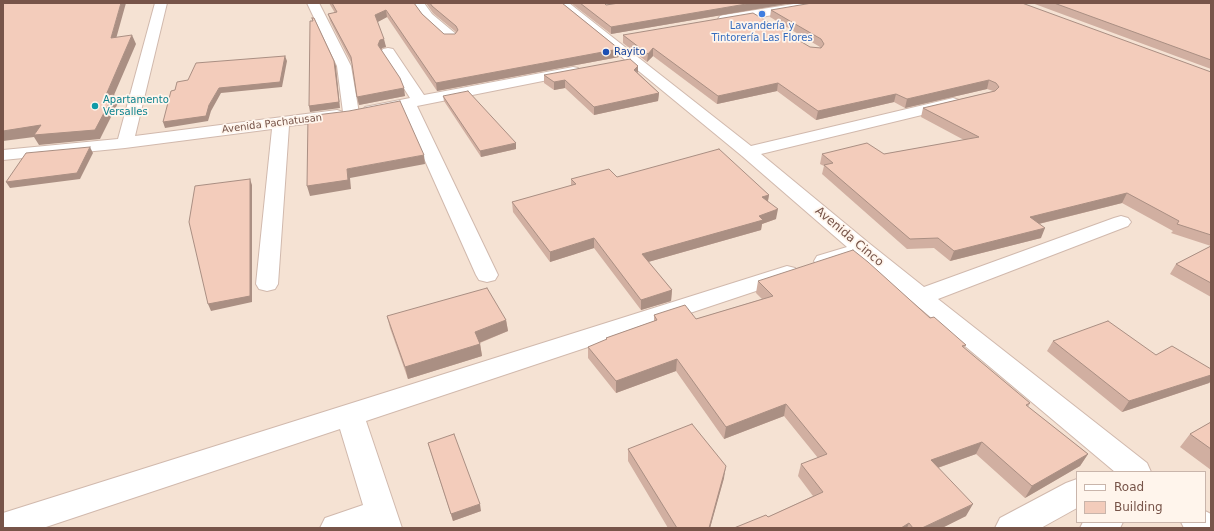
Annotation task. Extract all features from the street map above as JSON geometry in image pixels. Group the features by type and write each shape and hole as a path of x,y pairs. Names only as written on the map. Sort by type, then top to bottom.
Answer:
{"street":[{"path":"125,143 161,3"},
{"path":"313,3 344,66 351,113"},
{"path":"418,3 428,18 451,38"},
{"name":"Avenida Cinco","path":"562,3 617,38 625,61 748,152 1126,470"},
{"path":"709,22 822,3"},
{"path":"753,14 767,22"},
{"path":"388,52 414,102 487,275"},
{"name":"Avenida Pachatusan","path":"3,155 125,143 351,113 586,68"},
{"path":"748,152 971,99"},
{"path":"267,284 281,122"},
{"path":"920,297 1121,222"},
{"path":"3,527 862,248"},
{"path":"336,528 384,520 350,415"},
{"path":"1011,528 1076,493"},
{"path":"1096,528 1105,523"}],"shaded area":[{"path":"3,3 1211,3 1211,528 3,528"}],"building":[{"path":"3,3 121,3 111,38 132,35 106,95 114,94 95,130 34,135 41,125 3,131"},
{"path":"332,3 414,3 422,14 444,34 455,34 458,30 456,26 430,3 562,3 619,49 436,83 386,10 375,15 384,39 380,40 378,45 400,78 404,88 357,97 351,57 328,14 337,12"},
{"path":"580,3 604,3 606,5 619,3 752,3 611,27"},
{"path":"812,3 1022,3 1211,72 1211,235 1177,224 1179,221 1127,193 1030,217 1045,228 954,251 938,238 910,239 824,165 833,163 822,154 867,143 884,154 979,137 923,108 995,91 999,87 996,83 989,80 907,99 896,94 818,111 778,83 718,96 653,48 648,54 623,35 753,13 810,47 821,48 824,44 821,39 771,10"},
{"path":"1054,3 1211,3 1211,60"},
{"path":"312,18 314,18 334,61 339,102 309,106 310,21 313,21"},
{"path":"285,56 280,82 219,88 209,105 206,116 163,122 171,91 175,90 177,82 188,80 196,63"},
{"path":"630,59 638,66 634,70 659,93 594,107 565,80 554,82 544,75"},
{"path":"468,91 516,143 480,151 443,96"},
{"path":"400,101 424,155 347,169 348,180 307,186 308,116 349,111"},
{"path":"90,147 77,173 6,182 26,153"},
{"path":"719,149 769,195 762,197 778,209 759,216 763,220 642,254 672,290 641,300 594,238 550,252 512,202 576,184 571,179 609,169 617,177"},
{"path":"250,179 250,296 208,304 189,222 195,186"},
{"path":"1211,246 1211,283 1176,264"},
{"path":"853,250 930,318 934,317 966,345 962,346 1030,403 1026,405 1088,454 1032,486 982,442 931,460 973,504 922,528 913,528 909,523 901,528 734,528 766,515 768,517 823,492 801,464 827,454 786,404 726,427 677,359 616,381 588,347 607,339 606,338 657,320 654,315 685,305 696,319 773,296 758,281"},
{"path":"487,288 506,320 475,332 480,344 405,367 387,316"},
{"path":"1108,321 1156,355 1172,346 1211,369 1211,375 1129,401 1053,341"},
{"path":"1211,422 1211,449 1190,434"},
{"path":"692,424 726,466 709,528 677,528 628,449"},
{"path":"454,434 480,504 451,514 428,443"}],"place":[{"name":"Lavandería y Tintorería Las Flores","path":"762,14"},
{"name":"Rayito","path":"606,52"},
{"name":"Apartamento Versalles","path":"95,106"}]}
